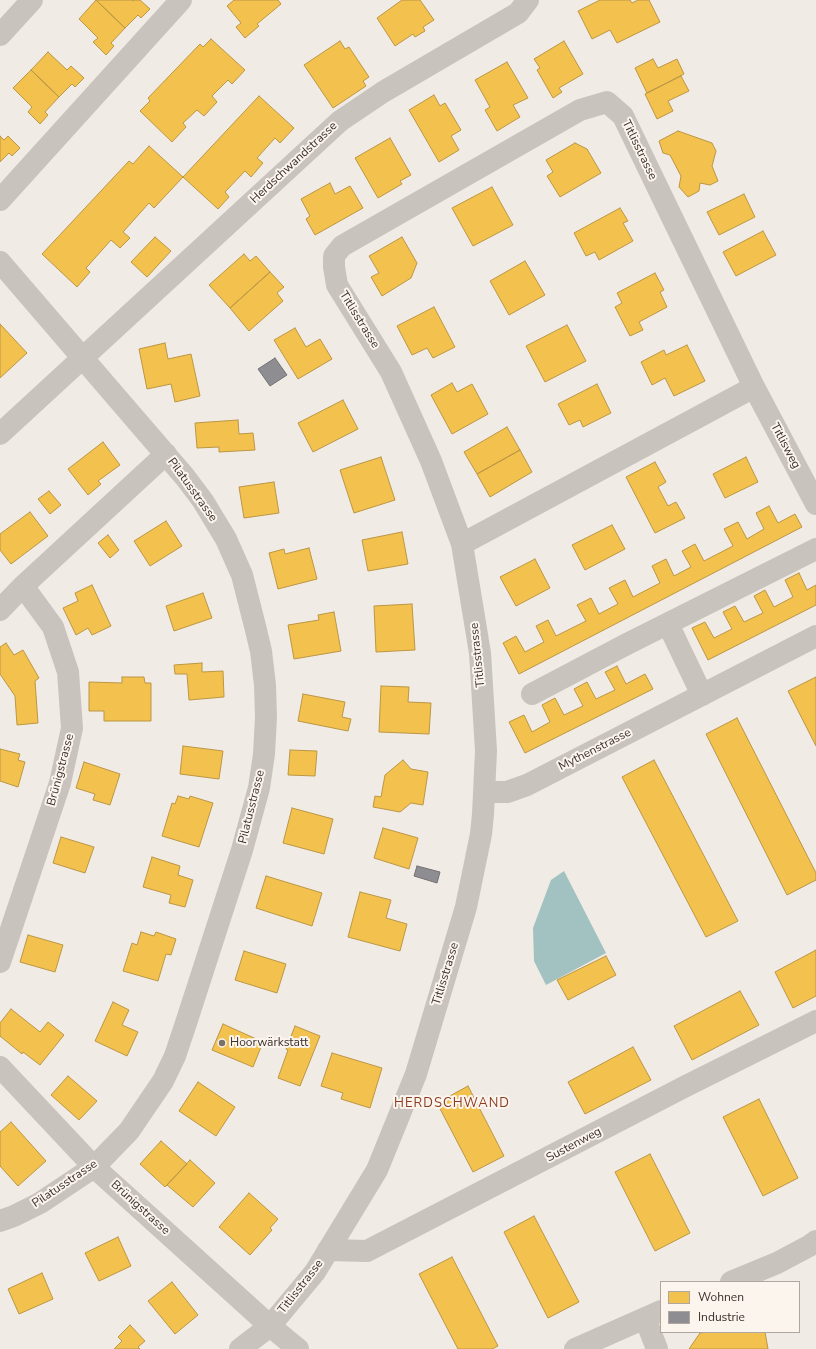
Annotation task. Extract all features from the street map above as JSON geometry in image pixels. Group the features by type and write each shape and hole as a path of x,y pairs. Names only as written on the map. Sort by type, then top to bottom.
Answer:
{"street":[{"path":"0,35 32,0"},
{"path":"0,200 181,0"},
{"name":"Herdschwandstrasse","path":"0,434 340,121 383,92 518,13 528,0"},
{"name":"Titlisstrasse","path":"240,1349 270,1326 315,1272 377,1170 416,1074 466,907 481,834 486,742 480,653 462,544 431,461 391,372 338,285 334,267 334,256 342,246 580,110 607,102 623,116 754,387"},
{"path":"0,262 82,358"},
{"name":"Pilatusstrasse","path":"0,1221 40,1203 94,1167 129,1131 163,1081 175,1056 242,850 259,788 264,754 266,685 259,644 242,574 226,539 203,501 166,454 82,358"},
{"path":"462,544 754,387"},
{"name":"Titlisweg","path":"754,387 816,504"},
{"path":"0,610 23,586 166,454"},
{"path":"532,694 816,549"},
{"name":"Brünigstrasse","path":"0,962 60,782 72,728 68,672 56,635 53,627 23,586"},
{"path":"668,624 702,695"},
{"name":"Mythenstrasse","path":"484,792 507,792 527,785 816,636"},
{"name":"Sustenweg","path":"328,1250 368,1251 686,1086 816,1021"},
{"name":"Brünigstrasse","path":"0,1066 94,1167 270,1326 298,1349"},
{"path":"733,1281 777,1263 809,1246 816,1240"},
{"path":"575,1349 653,1315 657,1349"}],"water":[{"path":"564,871 606,953 546,985 534,961 533,928 551,880"}],"building: Wohnen":[{"path":"96,0 125,28 111,43 114,46 106,55 93,42 98,38 79,19"},
{"path":"96,0 140,0 150,9 141,18 138,15 125,28"},
{"path":"234,0 278,0 281,4 257,24 259,26 245,38 236,27 241,23 227,6"},
{"path":"402,0 420,0 434,20 423,27 425,31 415,37 413,34 395,46 377,18"},
{"path":"600,0 630,0 632,3 638,0 649,0 660,22 617,43 610,30 592,39 578,11"},
{"path":"211,39 245,70 232,84 228,80 212,96 217,102 204,116 197,110 183,123 186,127 172,142 140,111 150,101 148,98 200,44 203,47"},
{"path":"340,41 345,49 349,47 369,77 363,81 366,86 333,108 304,65"},
{"path":"564,41 583,74 559,88 562,92 553,98 537,70 540,68 534,59"},
{"path":"48,52 67,70 71,66 84,78 75,87 72,84 59,97 31,70"},
{"path":"653,59 658,68 677,59 684,74 647,93 635,68"},
{"path":"507,62 528,98 513,105 520,117 497,131 485,110 490,107 475,80"},
{"path":"31,70 59,97 45,112 48,115 40,124 28,112 32,107 13,88"},
{"path":"681,76 689,91 668,101 673,111 657,119 645,94"},
{"path":"434,95 440,106 445,103 461,130 451,136 459,150 439,162 409,110"},
{"path":"259,96 294,128 280,143 275,138 257,158 263,163 251,177 245,171 225,192 229,197 218,209 183,177"},
{"path":"678,131 712,143 716,151 712,166 718,181 710,185 700,183 699,191 688,197 679,187 681,176 670,155 663,153 659,141"},
{"path":"0,136 4,140 8,136 20,148 12,156 9,153 0,162"},
{"path":"390,138 411,175 400,181 402,184 378,198 355,158"},
{"path":"575,143 587,149 601,173 560,197 547,176 553,172 546,160"},
{"path":"149,146 183,177 154,208 149,203 123,232 130,238 120,248 111,240 86,268 90,272 77,287 42,254 129,161 133,164"},
{"path":"330,183 335,194 350,186 363,208 315,235 306,219 310,216 301,199"},
{"path":"492,187 513,225 473,246 452,208"},
{"path":"744,194 755,217 719,235 707,212"},
{"path":"620,208 628,221 623,223 633,241 599,260 595,252 586,256 574,233"},
{"path":"763,231 776,255 736,276 723,252"},
{"path":"155,237 171,251 147,277 131,262"},
{"path":"402,237 417,263 411,278 382,296 371,277 379,273 369,256"},
{"path":"244,254 250,261 256,256 270,272 230,308 209,285"},
{"path":"525,261 545,295 509,315 490,281"},
{"path":"270,272 284,287 277,293 283,301 249,331 230,308"},
{"path":"655,273 664,290 660,292 667,307 639,322 643,330 630,336 615,307 622,303 617,293"},
{"path":"434,307 455,347 433,358 427,348 412,355 397,326"},
{"path":"0,324 27,353 0,378"},
{"path":"567,325 586,361 545,382 526,346"},
{"path":"295,328 306,347 320,339 332,359 298,379 274,340"},
{"path":"165,343 168,359 191,354 200,396 175,402 171,384 147,389 139,349"},
{"path":"687,345 705,381 674,396 665,378 652,385 641,362 664,350 666,355"},
{"path":"452,383 457,392 472,384 488,414 452,434 431,395"},
{"path":"597,384 611,413 583,427 580,420 569,425 558,404"},
{"path":"343,400 358,429 313,452 298,423"},
{"path":"238,420 239,434 253,433 255,450 219,452 219,447 197,448 195,423"},
{"path":"507,427 520,450 477,474 464,452"},
{"path":"103,442 120,465 98,481 101,484 88,495 68,469"},
{"path":"520,450 532,472 490,497 477,474"},
{"path":"381,457 395,500 354,513 340,470"},
{"path":"746,457 758,482 725,498 713,474"},
{"path":"655,462 666,482 658,487 668,506 676,502 685,518 655,533 626,477"},
{"path":"274,482 279,513 244,518 239,487"},
{"path":"49,491 61,505 50,514 38,499"},
{"path":"769,506 778,523 795,514 802,527 519,674 503,643 516,636 525,652 544,642 536,626 548,620 556,636 586,621 577,605 591,598 599,614 618,604 609,588 625,580 633,597 660,583 652,566 666,559 674,576 691,567 682,551 695,544 704,561 733,546 724,529 738,522 747,539 764,529 756,513"},
{"path":"30,512 48,536 11,564 0,550 0,534"},
{"path":"166,521 182,546 150,566 134,541"},
{"path":"612,525 625,549 585,570 572,545"},
{"path":"402,532 408,564 368,571 362,540"},
{"path":"108,535 119,550 110,558 98,543"},
{"path":"309,548 317,579 278,589 269,553 284,549 285,554"},
{"path":"535,559 550,588 516,606 500,577"},
{"path":"799,573 807,590 816,585 816,605 708,660 692,628 705,622 714,638 732,629 723,612 735,606 744,622 763,613 754,596 765,590 774,607 793,597 785,580"},
{"path":"92,585 111,626 92,635 88,628 76,635 63,608 78,601 75,593"},
{"path":"203,593 212,618 174,631 166,606"},
{"path":"412,604 415,650 376,652 374,606"},
{"path":"334,612 341,651 294,659 288,625 319,620 318,615"},
{"path":"6,643 14,655 23,650 39,678 35,681 38,723 17,725 15,696 0,674 0,647"},
{"path":"202,663 202,672 223,671 224,697 189,700 187,674 175,674 174,665"},
{"path":"617,666 626,684 645,674 653,689 525,753 509,722 524,715 532,732 550,722 542,705 555,698 564,715 583,706 574,689 587,682 596,699 615,690 605,672"},
{"path":"122,677 144,677 145,683 151,683 151,721 104,721 104,711 89,711 89,682 122,683"},
{"path":"816,677 816,746 788,691"},
{"path":"381,686 409,687 408,702 431,703 429,734 379,732"},
{"path":"303,694 345,702 342,717 351,719 348,731 298,721"},
{"path":"737,718 816,873 816,880 787,895 706,734"},
{"path":"183,746 223,751 219,779 180,774"},
{"path":"0,749 20,754 18,760 25,762 18,787 0,781"},
{"path":"290,750 317,751 315,776 288,775"},
{"path":"403,760 411,769 428,772 423,805 411,803 400,812 373,807 375,796 381,797 385,775"},
{"path":"654,760 738,921 706,937 622,777"},
{"path":"84,762 120,774 110,805 93,800 95,794 76,788"},
{"path":"178,796 189,799 190,796 213,803 199,847 162,836 172,803 175,804"},
{"path":"292,808 333,819 324,854 283,843"},
{"path":"383,828 418,838 409,869 374,858"},
{"path":"61,837 94,847 85,873 53,863"},
{"path":"152,857 180,866 178,875 193,880 185,907 169,903 171,895 143,887"},
{"path":"266,876 322,893 312,926 256,908"},
{"path":"360,892 391,900 386,918 407,924 400,951 348,937"},
{"path":"141,932 154,936 156,932 176,939 171,955 166,954 158,981 123,971 132,943 137,945"},
{"path":"28,935 63,945 55,972 20,962"},
{"path":"816,950 816,996 793,1008 775,972"},
{"path":"244,951 286,964 277,993 235,980"},
{"path":"606,956 616,975 568,1000 557,980"},
{"path":"740,991 759,1025 692,1060 674,1026"},
{"path":"113,1002 129,1010 122,1025 138,1032 127,1056 95,1041"},
{"path":"11,1009 40,1032 48,1022 64,1035 40,1065 23,1052 22,1054 0,1036 0,1023"},
{"path":"223,1024 263,1042 253,1067 212,1050"},
{"path":"295,1026 320,1036 300,1086 278,1078 288,1050 286,1049"},
{"path":"633,1047 651,1080 585,1114 568,1082"},
{"path":"332,1053 382,1068 370,1108 341,1099 343,1093 321,1086"},
{"path":"68,1076 97,1101 79,1120 51,1095"},
{"path":"198,1082 235,1107 216,1136 179,1111"},
{"path":"468,1086 504,1156 473,1172 437,1103"},
{"path":"759,1099 798,1178 763,1196 723,1117"},
{"path":"11,1122 46,1161 18,1186 0,1166 0,1132"},
{"path":"161,1141 187,1164 165,1187 140,1164"},
{"path":"650,1154 690,1233 655,1251 615,1172"},
{"path":"190,1160 215,1183 193,1207 167,1185"},
{"path":"249,1193 278,1219 270,1228 272,1230 250,1255 219,1227"},
{"path":"534,1216 579,1302 548,1318 504,1232"},
{"path":"118,1237 131,1266 99,1281 85,1253"},
{"path":"452,1257 498,1346 492,1349 458,1349 419,1274"},
{"path":"42,1273 53,1299 19,1314 8,1289"},
{"path":"172,1282 198,1315 175,1334 148,1301"},
{"path":"130,1325 145,1341 138,1347 140,1349 114,1349 122,1341 118,1337"},
{"path":"700,1333 765,1333 768,1349 689,1349"}],"building: Industrie":[{"path":"275,358 287,375 270,386 258,369"},
{"path":"417,866 440,872 437,883 414,876"}],"place":[{"name":"Hoorwärkstatt","path":"222,1043"}],"district":[{"name":"HERDSCHWAND","path":"452,1104"}]}
